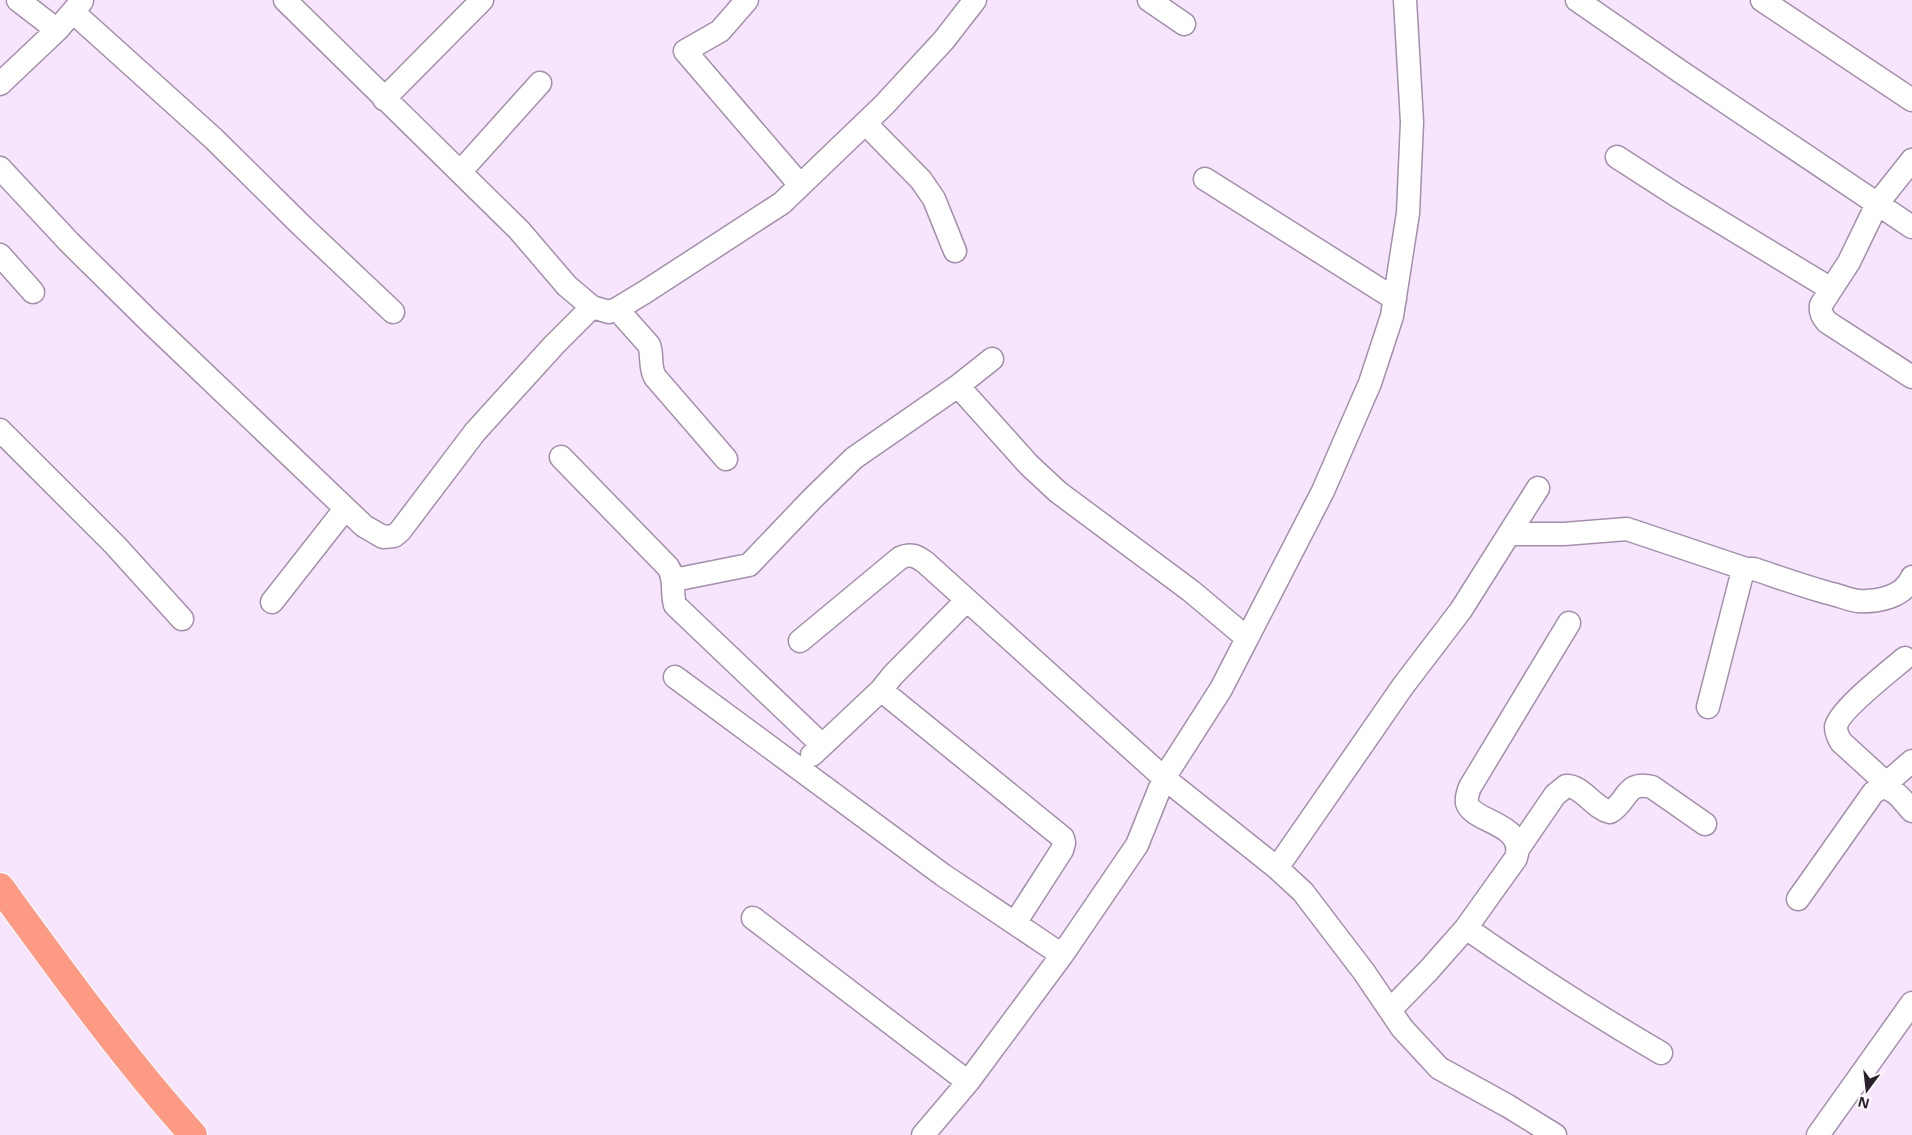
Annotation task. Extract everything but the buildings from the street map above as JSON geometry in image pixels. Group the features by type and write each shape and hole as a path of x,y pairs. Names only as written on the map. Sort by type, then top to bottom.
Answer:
{"highway":[{"path":"0,887 86,1006 128,1059 193,1135"}],"street":[{"path":"18,0 57,30"},
{"path":"285,0 384,99 461,171 519,230 567,286 592,308 603,312 617,310 774,209 866,124 944,40 975,0"},
{"path":"384,99 482,0"},
{"path":"747,0 720,31 685,51 800,185"},
{"path":"1149,0 1184,24"},
{"path":"924,1135 968,1082 1062,954 1137,845 1164,778 1221,689 1248,638 1322,491 1370,383 1392,316 1408,213 1412,122 1405,0"},
{"path":"1577,0 1912,227"},
{"path":"1762,0 1912,100"},
{"path":"0,84 57,30 78,6 301,226 392,312"},
{"path":"461,171 540,82"},
{"path":"866,124 921,180 934,199 955,251"},
{"path":"1617,157 1831,289"},
{"path":"1912,160 1877,204 1848,262 1820,309 1822,318 1827,322 1912,377"},
{"path":"0,168 89,262 345,509 364,526 383,537 394,536 400,532 475,432 554,345 592,308"},
{"path":"1205,179 1395,299"},
{"path":"0,255 33,292"},
{"path":"617,310 649,345 651,351 650,368 655,377 726,459"},
{"path":"674,580 750,565 812,499 854,458 958,386 992,359"},
{"path":"958,386 1029,465 1058,492 1191,591 1248,638"},
{"path":"0,430 115,545 182,619"},
{"path":"561,457 672,572 675,605 822,745"},
{"path":"1277,868 1403,686 1461,610 1538,488"},
{"path":"272,602 345,509"},
{"path":"1509,534 1564,534 1627,529 1746,569 1754,569 1856,601 1876,600 1900,592 1906,588 1912,577"},
{"path":"800,641 893,563 907,555 918,557 1164,778 1277,868 1303,892 1364,972 1402,1028 1439,1068 1508,1106 1555,1135"},
{"path":"1708,707 1741,578 1746,569"},
{"path":"798,767 881,690 893,675 967,600"},
{"path":"1518,849 1514,837 1472,810 1468,805 1467,794 1569,623"},
{"path":"1905,658 1851,706 1838,721 1836,735 1884,785 1897,793 1912,810"},
{"path":"675,677 943,875 1062,954"},
{"path":"881,690 1063,838 1062,850 1015,923"},
{"path":"1798,899 1874,793 1912,761"},
{"path":"1390,1010 1466,928 1516,858 1518,849 1555,794 1566,786 1575,787 1598,808 1610,812 1636,786 1652,787 1705,824"},
{"path":"753,918 968,1082"},
{"path":"1466,928 1529,972 1596,1015 1661,1053"},
{"path":"1818,1135 1912,1003"}]}
